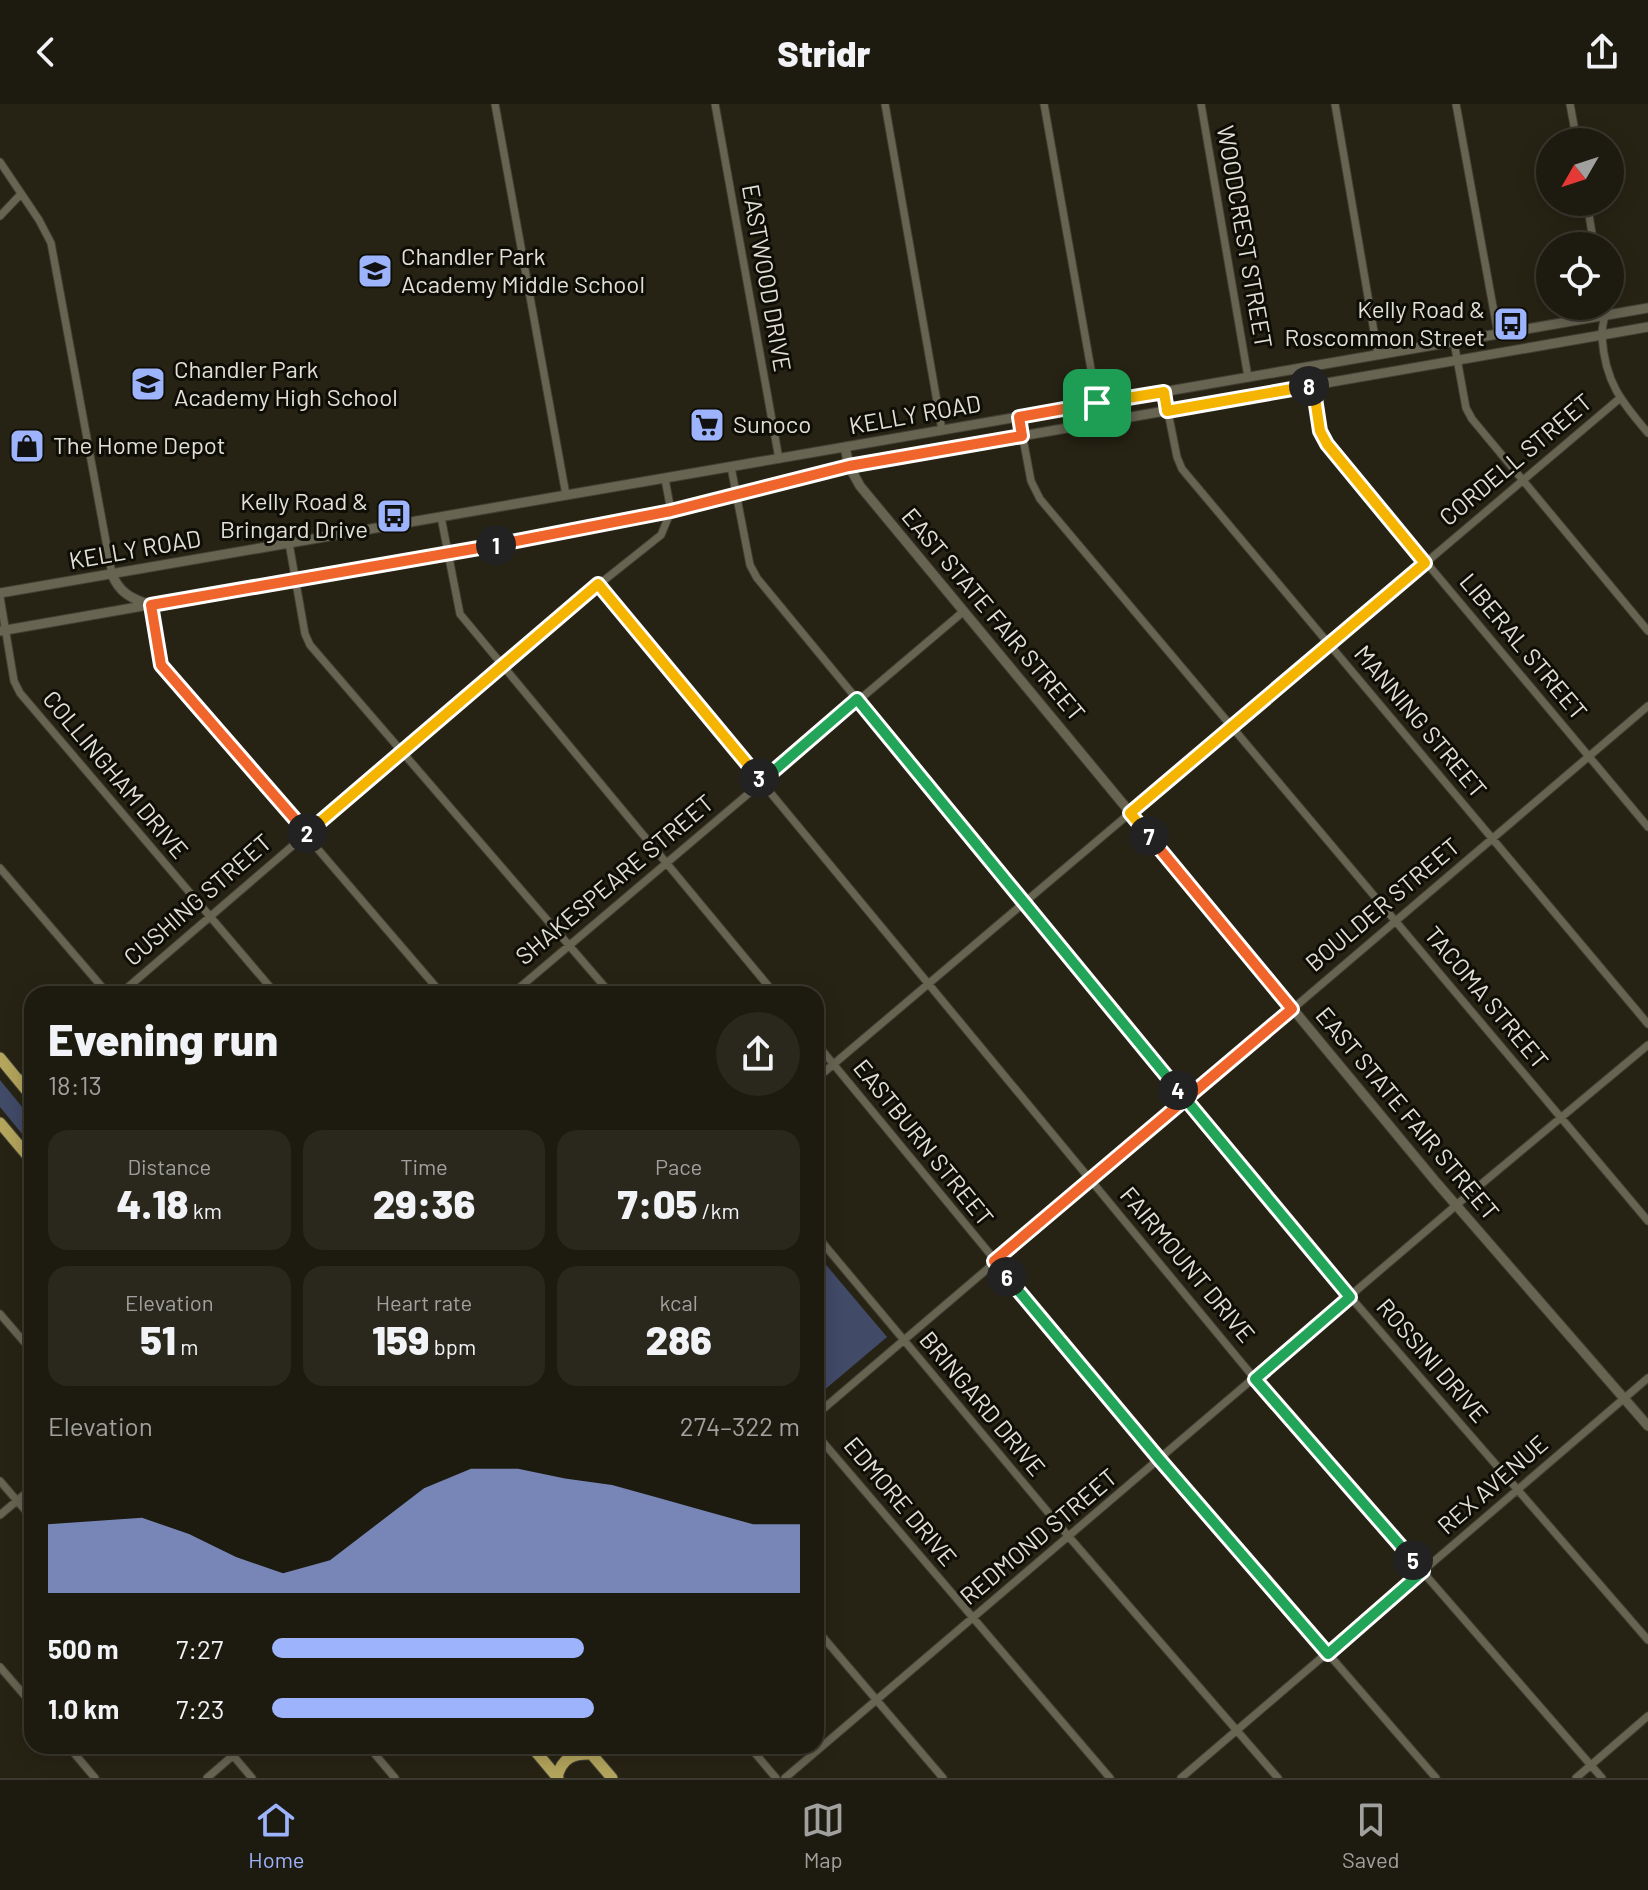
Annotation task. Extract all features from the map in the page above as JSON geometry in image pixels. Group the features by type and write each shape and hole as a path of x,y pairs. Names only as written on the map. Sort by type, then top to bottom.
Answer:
{"highway":[{"path":"1,1059 24,1087"},
{"path":"0,1123 24,1152"},
{"path":"538,1754 557,1777 567,1758 578,1754"},
{"path":"591,1754 612,1778"}],"street":[{"path":"495,104 566,495"},
{"name":"EASTWOOD DRIVE","path":"715,104 779,459"},
{"path":"885,104 942,430"},
{"path":"1044,104 1097,403"},
{"name":"WOODCREST STREET","path":"1201,104 1248,377"},
{"path":"1335,104 1378,355"},
{"path":"1458,104 1498,334"},
{"path":"1570,104 1574,128"},
{"path":"0,162 51,243 115,583 126,595 151,605 161,665 435,986"},
{"path":"0,216 20,195"},
{"name":"KELLY ROAD","path":"1624,309 1648,308"},
{"name":"KELLY ROAD","path":"0,595 1454,342 1560,320"},
{"path":"1604,320 1602,335 1609,376 1619,399 1648,433"},
{"name":"KELLY ROAD","path":"3,630 671,511 849,466 1648,327"},
{"path":"1454,342 1469,415 1648,631"},
{"name":"LIBERAL STREET","path":"1313,366 1320,431 1327,444 1648,827"},
{"name":"MANNING STREET","path":"1164,392 1182,469 1648,1024"},
{"name":"CORDELL STREET","path":"824,1072 1619,399"},
{"name":"TACOMA STREET","path":"1019,417 1031,481 1040,499 1648,1221"},
{"name":"EAST STATE FAIR STREET","path":"845,447 849,466 860,486 1292,1009 1648,1426"},
{"name":"ROSSINI DRIVE","path":"731,467 753,573 1350,1297 1648,1640"},
{"path":"665,479 671,511"},
{"name":"CUSHING STREET","path":"129,986 502,665 661,535 671,511"},
{"path":"441,517 457,610 768,986"},
{"path":"289,543 305,634 310,645 604,986"},
{"name":"FAIRMOUNT DRIVE","path":"598,584 1255,1379 1602,1778"},
{"name":"COLLINGHAM DRIVE","path":"0,595 3,630 14,681 20,693 269,986"},
{"name":"SHAKESPEARE STREET","path":"521,986 964,611"},
{"name":"BOULDER STREET","path":"824,1408 1648,706"},
{"path":"0,868 101,986"},
{"name":"REDMOND STREET","path":"824,1745 1648,1045"},
{"name":"EASTBURN STREET","path":"824,1053 1160,1460 1436,1778"},
{"path":"19,1081 24,1077"},
{"name":"BRINGARD DRIVE","path":"824,1245 1069,1537 1278,1778"},
{"path":"0,1314 24,1342"},
{"name":"REX AVENUE","path":"1181,1778 1648,1378"},
{"name":"EDMORE DRIVE","path":"824,1443 1110,1778"},
{"path":"0,1481 24,1509"},
{"path":"0,1515 24,1495"},
{"path":"824,1638 943,1778"},
{"path":"0,1667 24,1695"},
{"path":"1576,1778 1648,1716"},
{"path":"75,1754 95,1778"},
{"path":"375,1754 395,1778"},
{"path":"756,1754 776,1778"},
{"name":"REDMOND STREET","path":"785,1778 813,1754"},
{"path":"207,1778 233,1756 252,1778"}],"shaded area":[{"path":"0,1080 24,1109 24,1136 0,1107"},
{"path":"824,1262 887,1337 824,1390"}],"place":[{"name":"Chandler Park Academy Middle School","path":"375,271"},
{"name":"Kelly Road & Roscommon Street","path":"1511,324"},
{"name":"Chandler Park Academy High School","path":"148,384"},
{"name":"Sunoco","path":"707,425"},
{"name":"The Home Depot","path":"27,446"},
{"name":"Kelly Road & Bringard Drive","path":"394,516"}],"route":[{"path":"1097,403 1019,417 1022,436 849,466 671,511 151,605 160,660 167,673 305,834 598,584 762,781 857,699 1185,1099 1350,1297 1255,1379 1423,1571 1328,1654 994,1261 1082,1186 1178,1105 1185,1099 1281,1018 1292,1009 1130,813 1425,563 1327,444 1320,431 1313,385 1167,411 1164,392 1097,403"}]}
